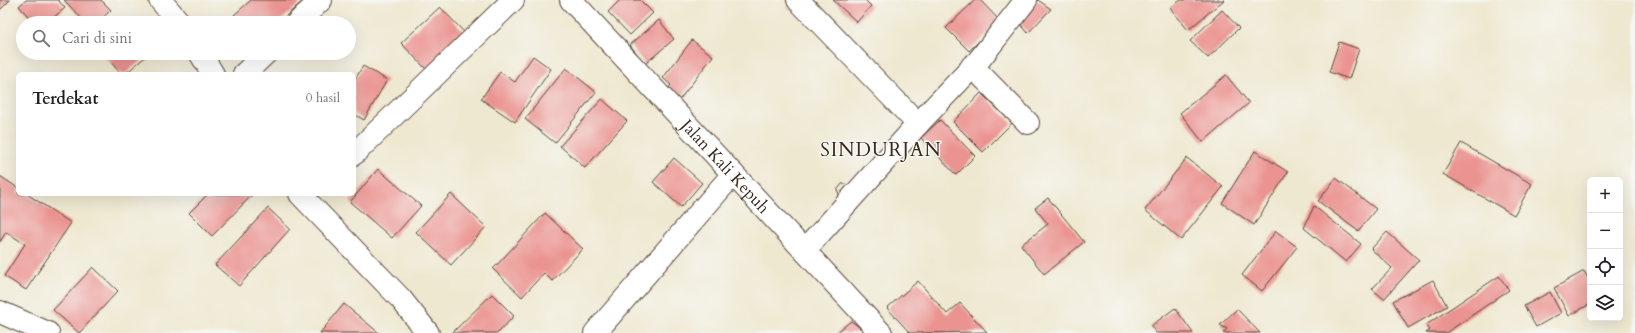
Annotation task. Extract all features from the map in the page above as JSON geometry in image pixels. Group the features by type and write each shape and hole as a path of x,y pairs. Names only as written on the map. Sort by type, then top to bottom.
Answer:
{"street":[{"path":"160,0 174,16"},
{"path":"304,16 321,0"},
{"path":"356,152 513,0"},
{"name":"Jalan Kali Kepuh","path":"571,0 805,250 880,333"},
{"path":"798,0 918,124"},
{"path":"805,250 972,66 1026,0"},
{"path":"204,60 212,72"},
{"path":"246,72 259,60"},
{"path":"972,66 1028,124"},
{"path":"595,333 733,174"},
{"path":"306,196 401,299 428,333"},
{"path":"0,312 48,333"}],"building":[{"path":"0,0 10,0 0,10"},
{"path":"26,0 58,0 65,8 55,16 28,16 19,6"},
{"path":"64,0 101,0 111,10 105,16 79,16"},
{"path":"251,0 304,0 286,16 234,15"},
{"path":"620,0 640,0 653,13 630,35 608,12"},
{"path":"833,0 865,0 871,6 857,22"},
{"path":"975,0 980,0 1000,21 969,51 946,28"},
{"path":"1038,0 1051,9 1028,33 1019,22"},
{"path":"1181,0 1224,0 1188,30 1170,8"},
{"path":"440,7 466,34 427,70 401,43"},
{"path":"1222,10 1239,28 1208,58 1190,41"},
{"path":"659,20 674,39 645,64 630,45"},
{"path":"692,40 713,56 677,103 665,94 671,85 663,78"},
{"path":"1339,42 1359,49 1349,79 1329,72"},
{"path":"533,56 551,69 515,122 481,99 500,72 515,82"},
{"path":"109,60 142,60 127,72 119,72"},
{"path":"363,66 387,80 364,120 356,115 356,78"},
{"path":"566,68 596,92 555,143 525,119"},
{"path":"1226,75 1249,103 1203,142 1180,113"},
{"path":"981,93 1012,123 983,152 953,122"},
{"path":"602,99 627,121 585,168 560,146"},
{"path":"940,120 975,156 956,175 921,138"},
{"path":"1461,143 1532,184 1514,215 1443,174"},
{"path":"1255,151 1288,172 1254,225 1222,203"},
{"path":"674,158 702,183 681,207 653,182"},
{"path":"1187,158 1223,187 1181,240 1145,210"},
{"path":"378,169 421,206 392,238 350,202"},
{"path":"0,176 16,187 16,196 30,196 71,223 26,290 4,276 25,244 6,232 0,242"},
{"path":"1336,178 1376,209 1358,231 1318,201"},
{"path":"843,183 852,187 842,200 837,190"},
{"path":"451,194 486,227 451,265 416,232"},
{"path":"206,196 251,196 212,236 189,213"},
{"path":"1048,198 1084,242 1044,274 1021,245 1048,224 1035,208"},
{"path":"1314,206 1361,244 1346,262 1304,228"},
{"path":"268,208 290,229 239,286 215,265"},
{"path":"545,213 583,249 552,281 544,273 522,297 493,269"},
{"path":"1276,231 1297,247 1262,291 1242,275"},
{"path":"1387,232 1419,260 1384,299 1372,289 1392,268 1371,249"},
{"path":"93,267 118,291 79,333 53,310"},
{"path":"1584,271 1587,276 1587,306 1569,316 1554,288"},
{"path":"1499,276 1509,290 1446,333 1426,333 1430,330 1426,325"},
{"path":"1433,280 1447,306 1408,328 1393,301"},
{"path":"918,281 947,314 960,303 987,332 910,333 887,308"},
{"path":"1550,292 1561,313 1536,327 1524,306"},
{"path":"492,294 514,316 498,333 452,333"},
{"path":"344,304 379,333 320,333"},
{"path":"1175,308 1193,333 1156,333 1151,326"},
{"path":"1237,309 1260,333 1223,333 1227,329 1220,325"},
{"path":"851,321 867,333 836,333"}],"district":[{"name":"SINDURJAN","path":"881,149"}]}
